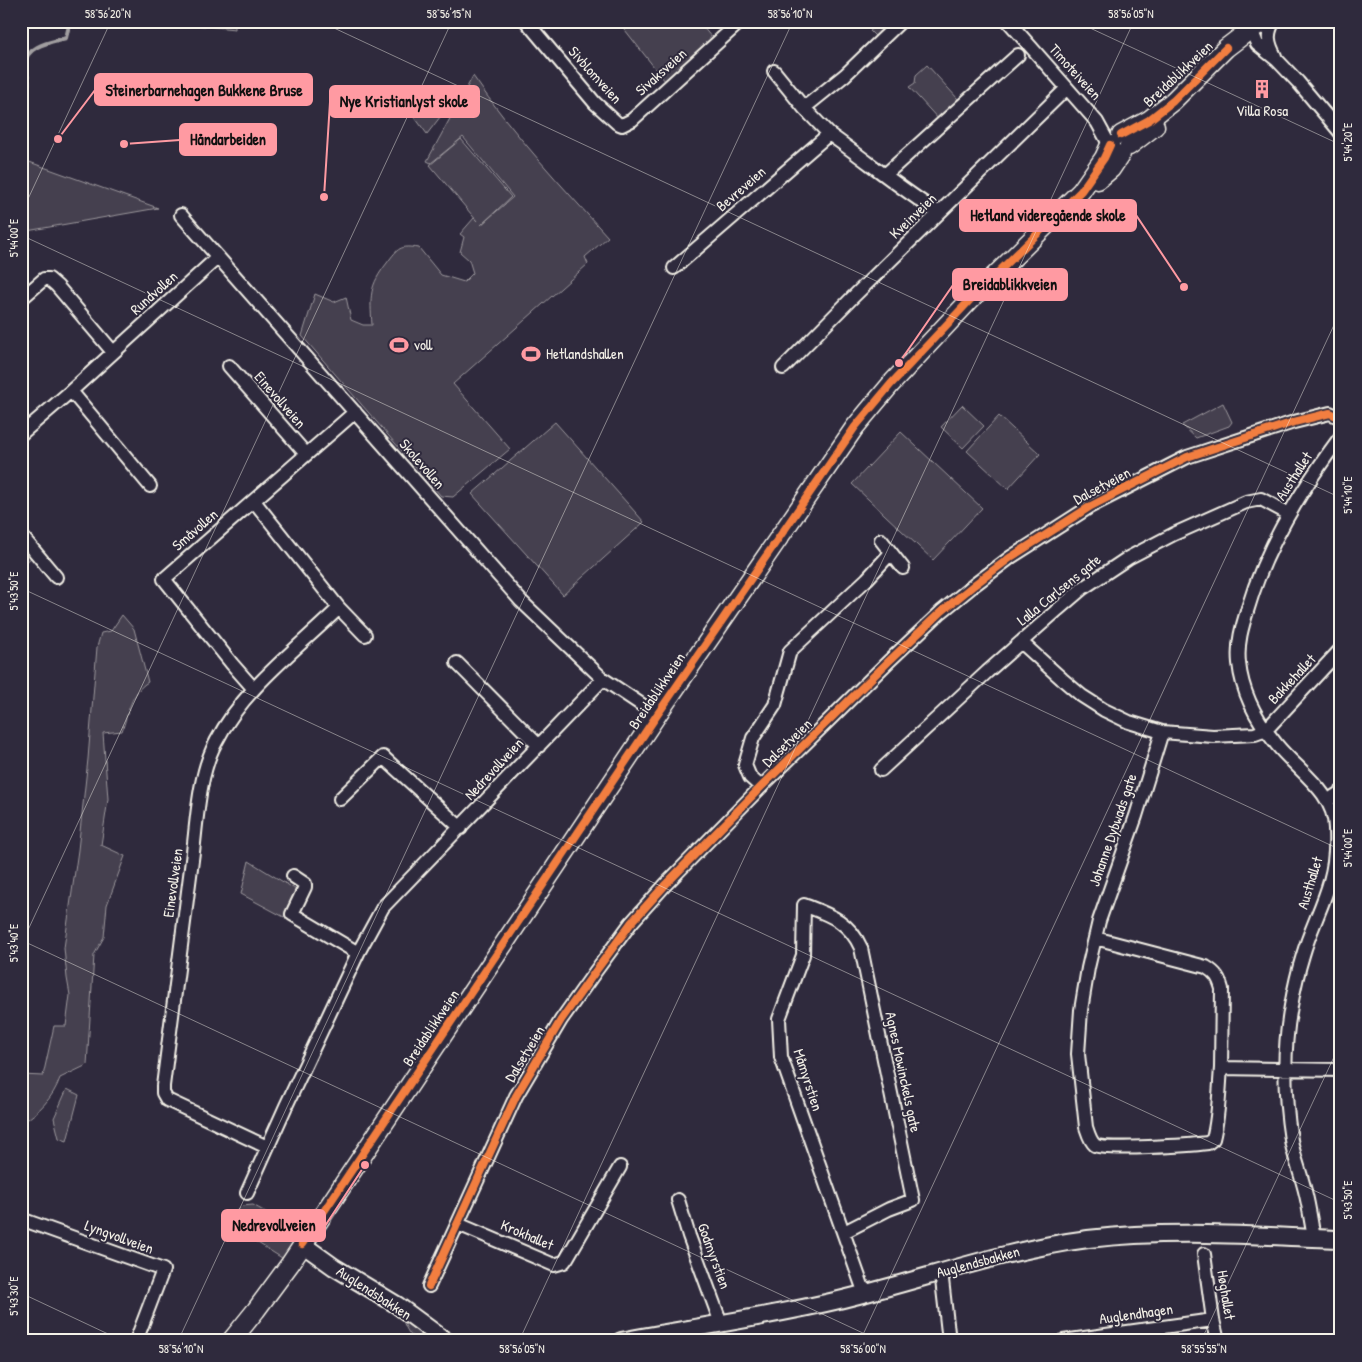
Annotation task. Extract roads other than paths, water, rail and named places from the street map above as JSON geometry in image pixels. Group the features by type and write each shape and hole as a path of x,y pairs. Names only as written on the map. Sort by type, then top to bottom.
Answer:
{"main road":[{"name":"Breidablikkveien","path":"231,1341 256,1310 302,1244 657,715 855,427 890,384 969,301 1081,191 1104,158 1118,143 1156,126 1173,101 1226,48 1259,24"}],"street":[{"name":"Sivblomveien","path":"526,21 596,103 616,123 622,125"},
{"name":"Sivaksveien","path":"622,125 632,120 741,21"},
{"name":"Timoteiveien","path":"1008,21 1097,122 1118,143"},
{"path":"1274,21 1268,31 1269,45 1277,60"},
{"path":"804,108 845,74 898,23"},
{"path":"1259,24 1257,44 1277,60 1298,82 1341,133"},
{"path":"886,174 1018,55"},
{"path":"774,71 804,108 829,134 939,213"},
{"name":"Kveinveien","path":"783,368 1068,88"},
{"name":"Bevreveien","path":"674,268 829,134"},
{"name":"Skolevollen","path":"181,215 521,601 603,678 657,715"},
{"name":"Rundvollen","path":"21,434 217,258"},
{"path":"21,299 44,279 49,279 113,352"},
{"name":"Einevollveien","path":"229,366 306,454"},
{"path":"71,391 150,486"},
{"name":"Småvollen","path":"254,689 164,579 355,412"},
{"name":"Dalsetveien","path":"429,1286 516,1096 561,1020 631,923 761,787 919,632 1011,556 1091,506 1188,457 1321,415 1330,413 1341,418"},
{"name":"Austhallet","path":"1314,1238 1305,1191 1292,1143 1286,1102 1285,1068 1291,1007 1301,964 1330,882 1335,855 1335,826 1328,801 1278,747 1257,717 1243,685 1239,664 1238,642 1253,591 1289,514 1316,470 1341,436"},
{"name":"Lalla Carlsens gate","path":"881,770 1083,588 1128,558 1174,534 1246,502 1261,499 1289,514"},
{"path":"254,501 339,608 365,635"},
{"path":"21,535 56,577"},
{"path":"881,540 890,554 904,568"},
{"name":"Dalsetveien","path":"761,787 750,777 745,765 753,738 775,705 790,651 867,579 890,554"},
{"name":"Einevollveien","path":"267,1148 168,1100 163,1093 197,817 206,766 215,743 228,722 254,689 339,608"},
{"path":"1021,642 1062,679 1093,703 1117,717 1162,732 1223,736 1255,734 1266,730"},
{"name":"Bakkehallet","path":"1266,730 1341,649"},
{"name":"Nedrevollveien","path":"457,663 539,746"},
{"name":"Nedrevollveien","path":"247,1193 358,953 383,907 461,828 603,678"},
{"name":"Johanne Dybwads gate","path":"1095,938 1206,967 1215,972 1220,979 1222,989 1221,1068 1217,1122 1213,1139 1208,1143 1103,1147 1095,1145 1090,1139 1086,1127 1078,1054 1081,1010 1088,968 1099,920 1136,816 1162,732"},
{"path":"340,798 383,757 461,828"},
{"path":"1328,801 1341,792"},
{"path":"293,876 305,884 305,887 292,914 358,953"},
{"name":"Agnes Mowinckels gate","path":"804,905 826,913 849,928 855,935 860,948 913,1200 889,1209 844,1232"},
{"name":"Måmyrstien","path":"804,905 803,955 780,1019 781,1058 866,1294"},
{"path":"1221,1068 1341,1070"},
{"name":"Krokhallet","path":"458,1224 554,1265 559,1264 567,1258 620,1167"},
{"name":"Godmyrstien","path":"678,1200 689,1236 718,1314 719,1323"},
{"name":"Lyngvollveien","path":"21,1219 163,1270 136,1341"},
{"name":"Auglendsbakken","path":"621,1341 777,1314 866,1294 941,1271 1022,1250 1056,1244 1120,1236 1202,1232 1341,1239"},
{"name":"Auglendsbakken","path":"302,1244 334,1267 397,1306 446,1341"},
{"name":"Høghallet","path":"1204,1254 1213,1320 1218,1341"},
{"path":"941,1271 949,1341"},
{"name":"Auglendhagen","path":"1063,1341 1213,1320"}],"waterway":[{"path":"28,87 26,58 35,48 66,38 70,21"}],"place":[{"name":"Villa Rosa","path":"1262,89"},
{"name":"Steinerbarnehagen Bukkene Bruse","path":"58,139"},
{"name":"Håndarbeiden","path":"124,144"},
{"name":"Nye Kristianlyst skole","path":"324,197"},
{"name":"Hetland videregående skole","path":"1184,287"},
{"name":"voll","path":"399,345"},
{"name":"Hetlandshallen","path":"531,354"},
{"name":"Breidablikkveien","path":"899,363"},
{"name":"Nedrevollveien","path":"365,1165"}]}
